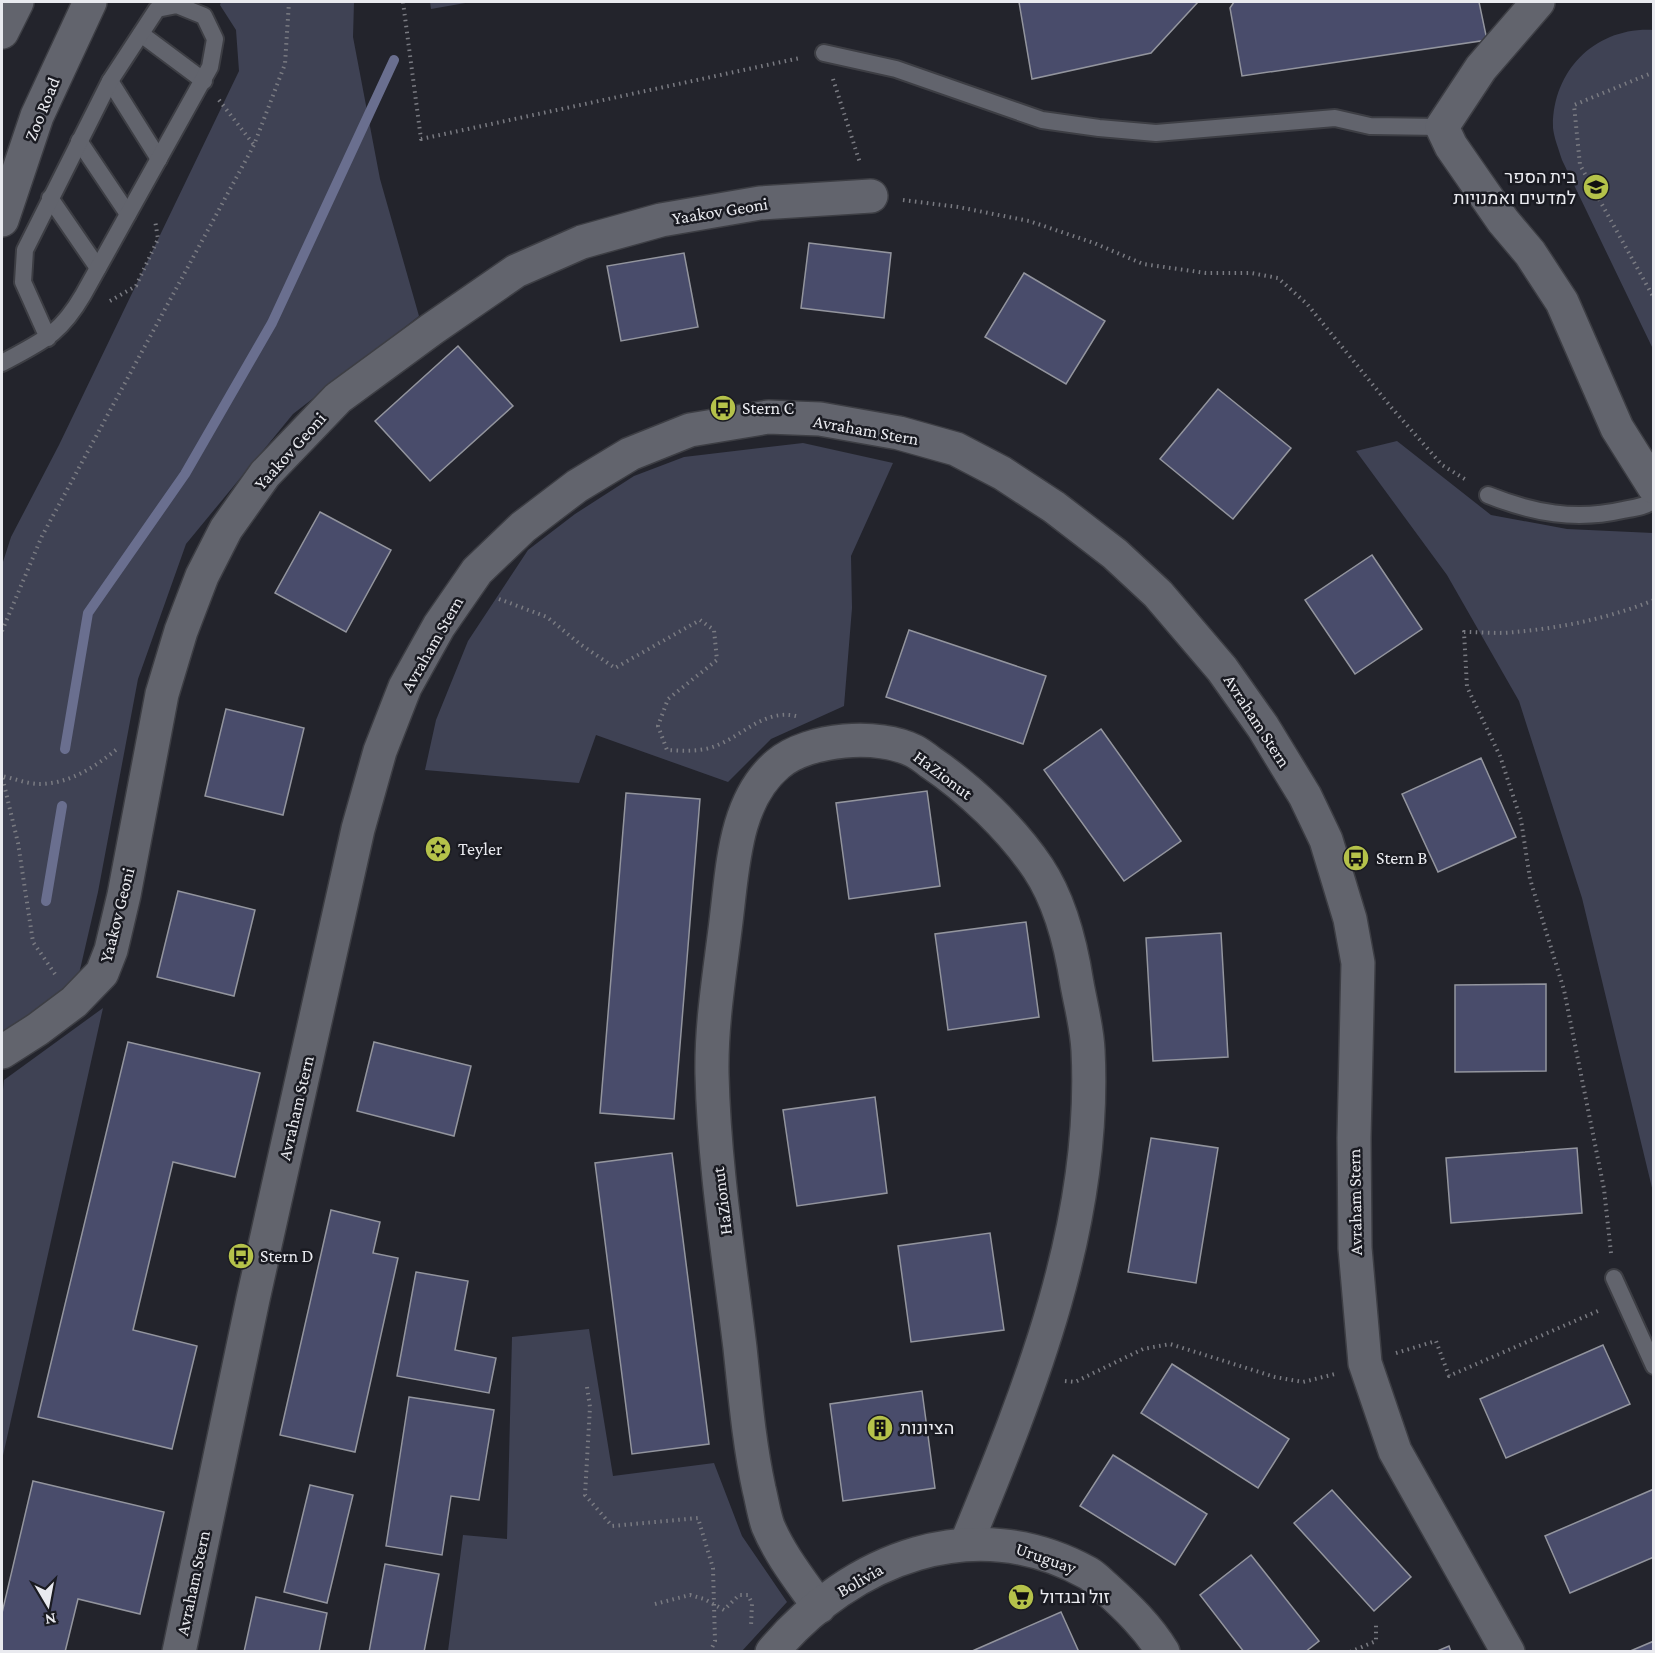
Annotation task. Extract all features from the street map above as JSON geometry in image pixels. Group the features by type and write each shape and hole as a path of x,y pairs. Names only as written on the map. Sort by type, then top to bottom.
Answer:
{"street":[{"path":"2,32 17,2"},
{"name":"Zoo Road","path":"2,220 37,116 90,2"},
{"path":"1538,2 1481,68 1442,127 1451,146 1503,221 1530,253 1562,303 1617,428 1653,486"},
{"name":"Yaakov Geoni","path":"2,1052 74,1002 102,972 111,951 124,895 162,694 181,631 202,576 226,529 265,474 338,398 516,271 582,242 661,220 760,203 871,196"},
{"name":"Avraham Stern","path":"179,1652 255,1287 358,829 380,752 405,687 439,626 477,571 523,527 578,486 630,454 690,430 768,417 820,419 899,433 956,449 1002,473 1054,507 1115,554 1158,594 1222,669 1263,728 1305,796 1326,840 1350,919 1358,963 1354,1236 1365,1363 1395,1451 1508,1652"},
{"name":"HaZionut","path":"819,1607 779,1549 767,1523 753,1461 716,1149 712,1070 716,995 733,861 747,806 763,780 780,762 801,751 832,742 888,743 914,751 949,775 996,818 1039,870 1059,912 1074,967 1088,1045 1089,1112 1083,1171 1072,1236 1045,1336 997,1471 966,1544"},
{"name":"Bolivia","path":"772,1652 792,1628 869,1571 916,1553 966,1544"},
{"name":"Uruguay","path":"966,1544 1004,1545 1042,1554 1090,1574 1128,1607 1164,1652"}],"lane":[{"path":"2,363 48,338 67,320 98,267 210,68 215,39 204,16 177,5 157,9 110,81 24,249 23,282 48,338"},
{"path":"141,34 204,81"},
{"path":"824,53 896,69 1042,120 1099,128 1156,133 1335,118 1370,126 1442,127"},
{"path":"110,81 159,159"},
{"path":"79,141 128,214"},
{"path":"50,198 98,267"},
{"path":"1488,495 1521,508 1557,514 1603,515 1647,505 1653,500"},
{"path":"1614,1278 1653,1366"}],"path":[{"path":"2,631 42,536 254,145 285,64 290,2"},
{"path":"403,2 421,139 824,53 871,196 958,207 1029,221 1094,243 1143,264 1206,273 1251,273 1278,278 1307,304 1391,407 1442,465 1488,495"},
{"path":"1653,72 1574,105 1580,165 1653,298"},
{"path":"204,81 254,145"},
{"path":"466,586 547,617 615,668 700,620 714,630 717,660 668,699 658,726 667,750 685,751 717,746 761,720 785,714 804,718 832,742"},
{"path":"1614,1278 1604,1189 1564,990 1530,879 1521,820 1500,756 1467,687 1464,632 1514,632 1584,621 1626,611 1653,600"},
{"path":"74,1002 33,942 18,843 2,776 38,784 68,779 96,767 119,748 152,744"},
{"path":"587,1387 590,1407 585,1495 612,1526 698,1518 713,1568 715,1641 710,1652"},
{"path":"655,1604 690,1595 704,1599 724,1610 739,1595 748,1595 753,1613"},
{"path":"1350,1652 1376,1641 1376,1622"}],"shaded area":[{"path":"221,2 354,2 353,37 380,179 419,316 293,414 186,544 138,679 98,892 79,974 36,1019 2,1034 2,565 11,537 59,445 239,71 236,30 220,5"},
{"path":"430,2 471,2 431,9"},
{"path":"1654,30 1653,349 1562,160 1553,128 1560,88 1569,71 1581,56 1596,44 1613,36 1632,31"},
{"path":"1397,441 1491,515 1567,529 1653,533 1653,1192 1582,898 1519,701 1447,575 1356,451"},
{"path":"803,443 893,463 851,556 852,608 844,706 771,739 728,782 596,735 579,783 425,770 436,720 468,641 528,550 575,514 634,476 684,457"},
{"path":"103,1008 2,1460 2,1099 4,1080"},
{"path":"589,1329 613,1476 714,1463 742,1536 787,1602 742,1651 448,1651 463,1535 507,1539 512,1337"}],"building":[{"path":"1019,2 1198,2 1151,53 1032,79"},
{"path":"1234,2 1479,2 1487,40 1242,76 1230,8"},
{"path":"809,243 891,253 884,318 801,308"},
{"path":"684,253 698,327 621,341 607,266"},
{"path":"1024,273 1105,321 1066,384 985,337"},
{"path":"458,346 513,406 430,481 375,421"},
{"path":"1218,389 1291,448 1233,519 1160,459"},
{"path":"320,512 391,550 346,632 275,593"},
{"path":"1372,555 1422,629 1355,674 1305,600"},
{"path":"909,630 1046,676 1023,744 886,697"},
{"path":"226,709 304,728 283,815 205,796"},
{"path":"1101,729 1181,841 1124,881 1044,770"},
{"path":"1481,758 1516,837 1438,872 1402,794"},
{"path":"927,791 940,886 849,899 836,803"},
{"path":"626,793 700,799 674,1119 600,1113"},
{"path":"178,891 255,910 234,996 157,977"},
{"path":"1026,922 1039,1017 948,1030 935,934"},
{"path":"1221,933 1228,1057 1153,1061 1146,938"},
{"path":"1546,984 1546,1071 1455,1072 1455,985"},
{"path":"128,1042 260,1073 235,1177 173,1162 133,1330 197,1346 172,1449 38,1417"},
{"path":"374,1042 471,1066 454,1136 357,1111"},
{"path":"875,1097 887,1193 797,1206 783,1110"},
{"path":"1151,1138 1218,1148 1196,1283 1128,1272"},
{"path":"1577,1148 1582,1213 1451,1223 1446,1158"},
{"path":"672,1153 709,1444 632,1454 595,1163"},
{"path":"331,1210 380,1222 373,1253 398,1258 355,1452 280,1435"},
{"path":"990,1233 1004,1330 911,1342 898,1246"},
{"path":"416,1272 468,1281 455,1350 496,1358 489,1393 397,1376"},
{"path":"1603,1345 1630,1404 1506,1458 1480,1399"},
{"path":"1172,1364 1289,1439 1258,1488 1141,1413"},
{"name":"הציונות","path":"922,1391 935,1488 843,1501 830,1404"},
{"path":"409,1397 494,1410 479,1500 451,1496 442,1555 386,1546"},
{"path":"1113,1455 1207,1514 1175,1565 1080,1506"},
{"path":"33,1481 164,1512 140,1614 78,1599 65,1652 2,1652 2,1613"},
{"path":"310,1485 353,1495 327,1603 284,1592"},
{"path":"1654,1489 1654,1557 1570,1593 1545,1536"},
{"path":"1332,1490 1411,1577 1374,1611 1294,1523"},
{"path":"1251,1555 1319,1641 1305,1652 1244,1652 1200,1595"},
{"path":"385,1564 439,1574 424,1652 369,1652"},
{"path":"256,1597 327,1613 319,1652 244,1652"},
{"path":"1061,1612 1079,1652 970,1652"},
{"path":"1654,1641 1654,1652 1628,1652"},
{"path":"1449,1646 1451,1652 1435,1652"}],"waterway":[{"path":"65,749 88,613 185,474 272,323 394,60"},
{"path":"46,901 62,806"}],"place":[{"name":"בית הספר למדעים ואמנויות","path":"1596,187"},
{"name":"Stern C","path":"723,408"},
{"name":"Teyler","path":"438,849"},
{"name":"Stern B","path":"1356,858"},
{"name":"Stern D","path":"241,1256"},
{"name":"הציונות","path":"880,1428"},
{"name":"זול ובגדול","path":"1021,1597"}]}
